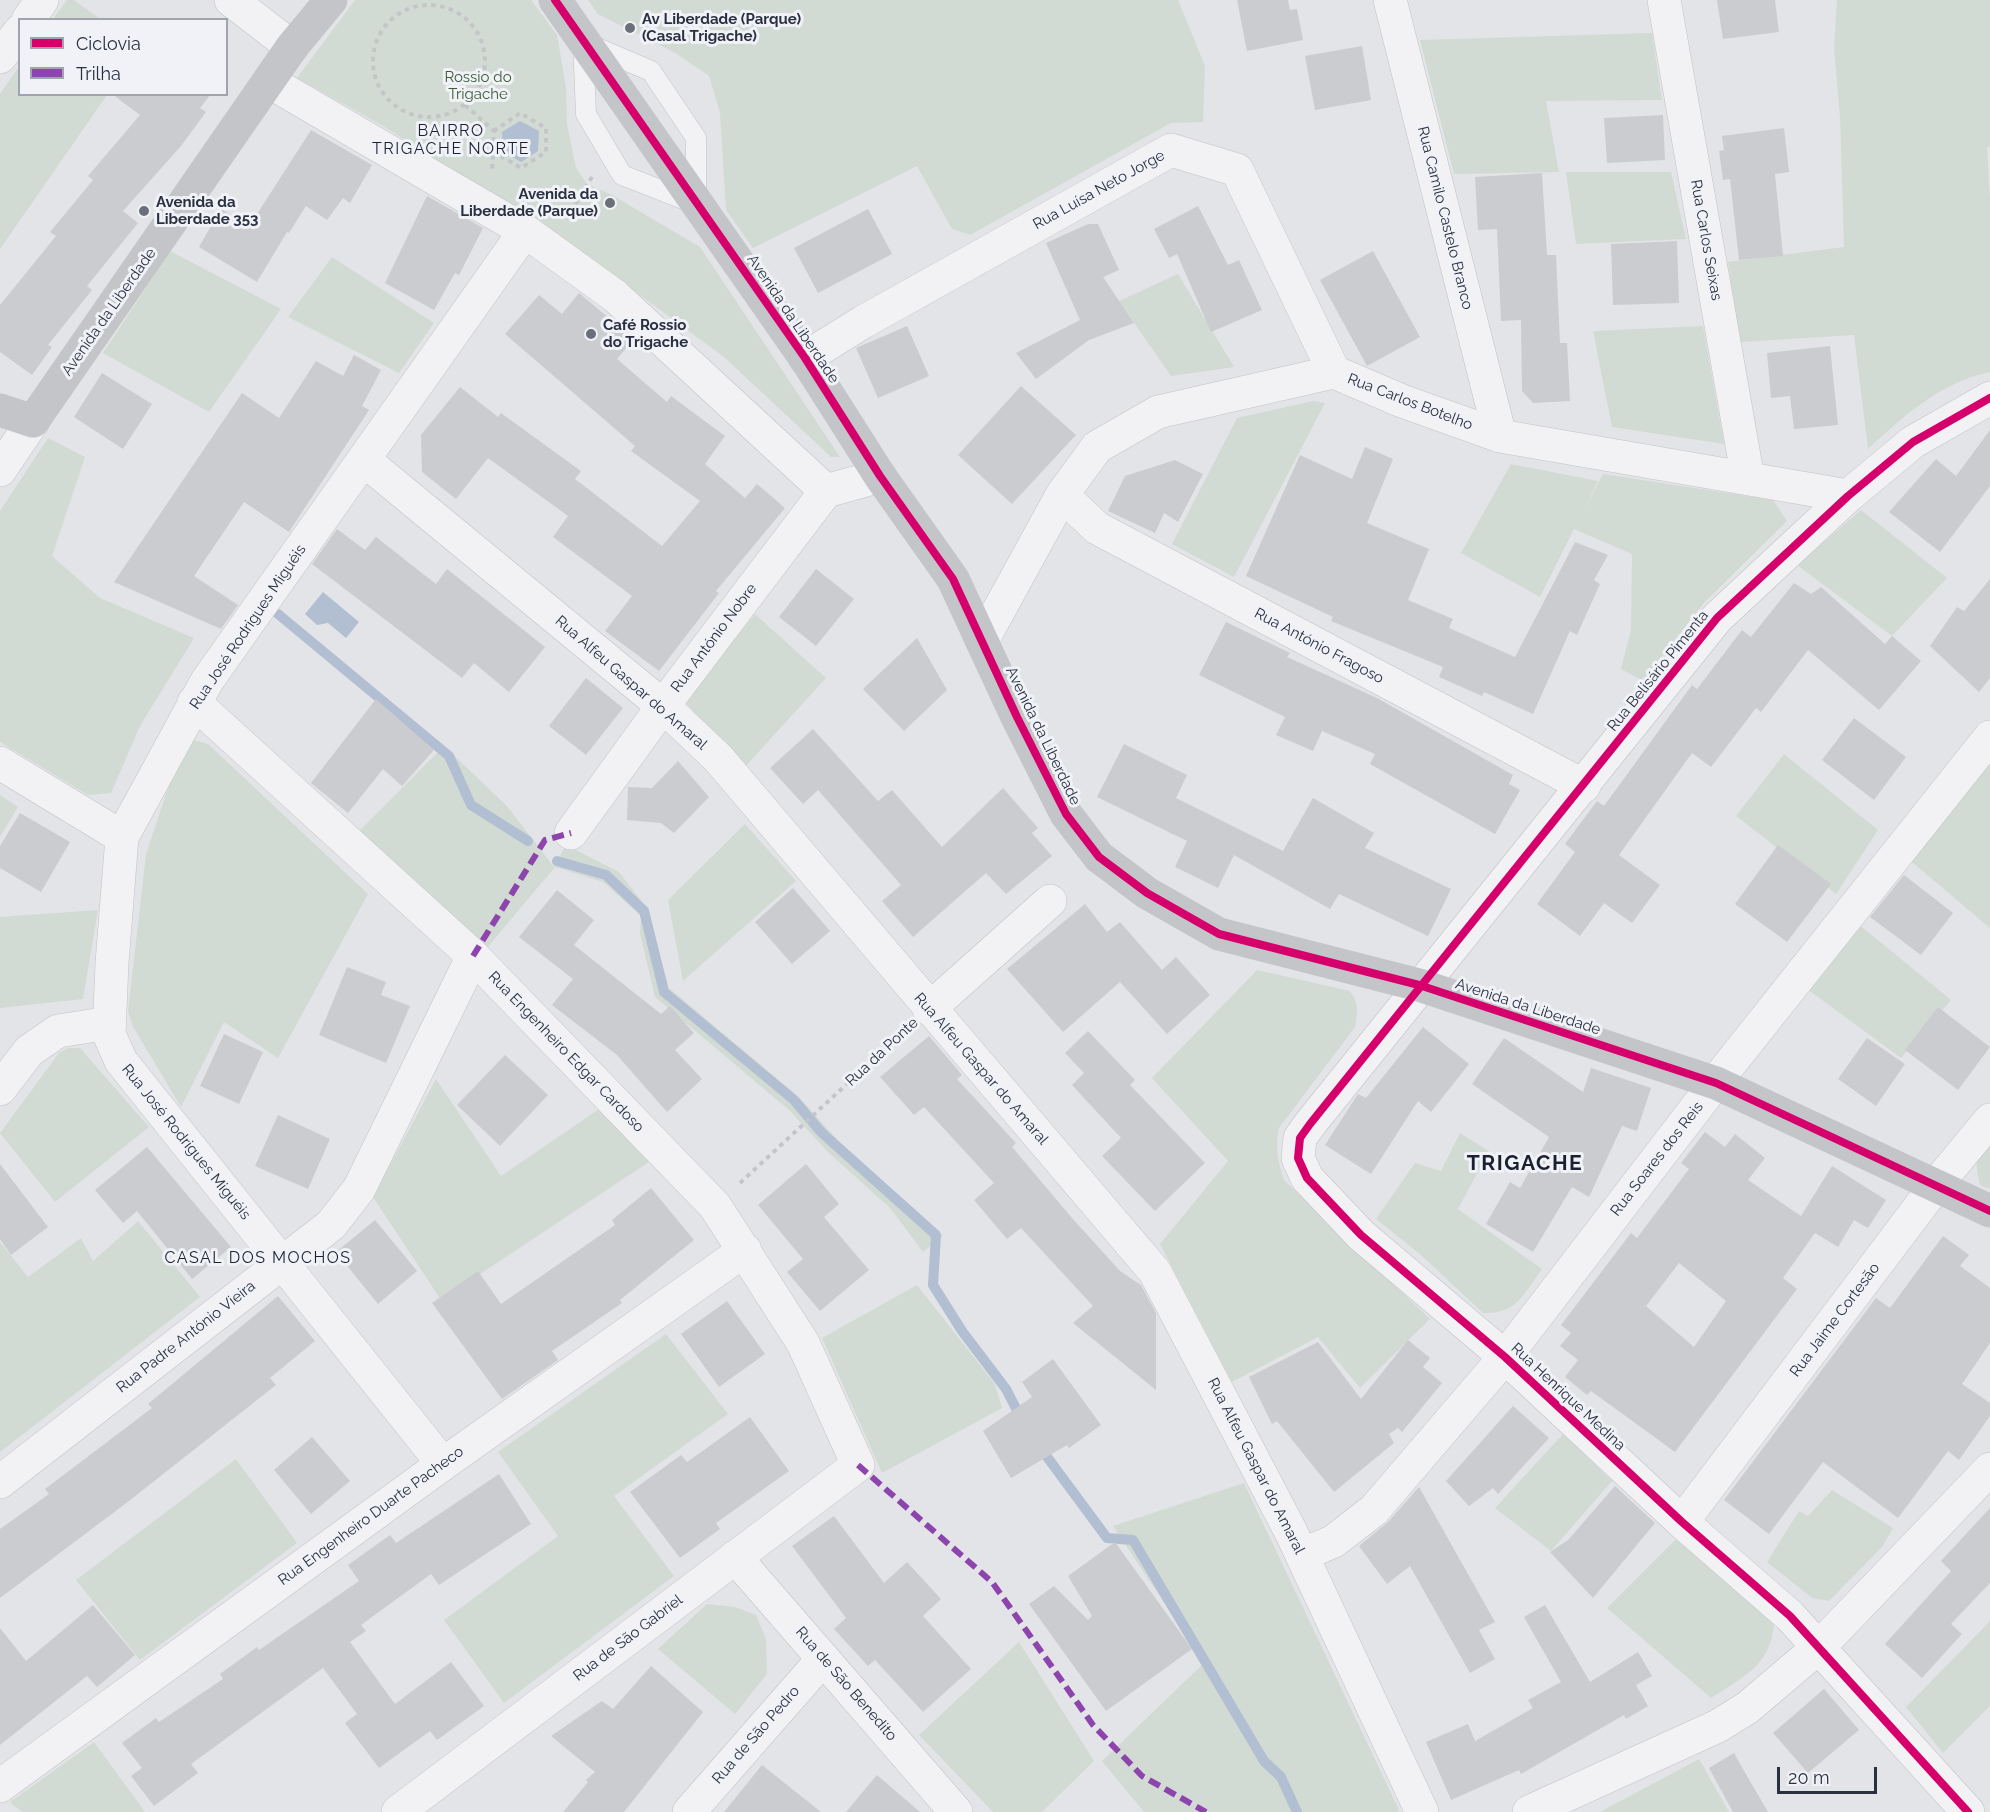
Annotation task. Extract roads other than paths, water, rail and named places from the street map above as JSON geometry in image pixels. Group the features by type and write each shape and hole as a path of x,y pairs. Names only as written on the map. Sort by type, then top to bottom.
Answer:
{"street":[{"path":"29,18 42,0"},
{"path":"231,0 292,47"},
{"name":"Avenida da Liberdade","path":"33,421 270,82 292,47 331,0"},
{"name":"Avenida da Liberdade","path":"555,0 582,42 805,358 880,476 953,579 1066,814 1099,857 1147,893 1219,934 1419,985 1716,1083 1937,1184 1990,1211"},
{"name":"Rua Camilo Castelo Branco","path":"1390,0 1500,436"},
{"name":"Rua Carlos Seixas","path":"1664,0 1748,479"},
{"path":"0,57 18,34"},
{"path":"270,82 484,206 537,239 615,296 826,491 880,476"},
{"name":"Rua Luísa Neto Jorge","path":"805,358 864,322 1171,150 1237,170 1334,372"},
{"name":"Rua José Rodrigues Miguéis","path":"443,1464 121,1062 110,1034 112,963 122,837 194,702 364,460 537,239"},
{"name":"Rua Carlos Botelho","path":"982,641 1062,495 1096,447 1158,412 1334,372 1402,401 1500,436 1848,496"},
{"name":"Rua Belisário Pimenta","path":"1419,985 1584,786 1717,618 1848,496 1913,442 1990,398"},
{"path":"0,411 33,421 0,470"},
{"name":"Rua Alfeu Gaspar do Amaral","path":"364,460 663,706 718,758 929,1009 1155,1272 1302,1555 1422,1812"},
{"name":"Rua António Nobre","path":"571,833 663,706 826,491"},
{"name":"Rua António Fragoso","path":"1062,495 1096,528 1584,786"},
{"name":"Rua Engenheiro Edgar Cardoso","path":"194,702 473,956 715,1206 746,1250 803,1343 858,1465"},
{"name":"Rua Soares dos Reis","path":"1302,1555 1334,1541 1374,1510 1505,1357 1716,1083 1990,737"},
{"path":"0,763 122,837"},
{"name":"Rua da Ponte","path":"929,1009 1050,901"},
{"name":"Rua Padre António Vieira","path":"0,1482 331,1225 359,1189 473,956"},
{"name":"Rua Henrique Medina","path":"1419,985 1300,1138 1298,1158 1306,1178 1361,1235 1505,1357 1682,1522 1790,1616 1968,1812"},
{"path":"0,1089 29,1051 58,1031 110,1023"},
{"name":"Rua Jaime Cortesão","path":"1682,1522 1937,1184 1990,1120"},
{"name":"Rua Engenheiro Duarte Pacheco","path":"0,1786 443,1464 746,1250"},
{"name":"Rua de São Gabriel","path":"398,1812 858,1465"},
{"path":"1529,1812 1726,1722 1747,1708 1819,1647 1990,1469"},
{"name":"Rua de São Benedito","path":"735,1557 956,1812"},
{"name":"Rua de São Pedro","path":"689,1812 823,1659"}],"lane":[{"path":"582,42 586,114 622,175 696,204"}],"water":[{"path":"520,121 539,131 538,151 521,162 503,151 502,132"},
{"path":"323,592 359,622 346,638 328,623 317,625 305,614"}],"waterway":[{"path":"278,614 449,756 471,805 528,841"},
{"path":"557,861 606,875 644,911 664,992 794,1100 821,1132 936,1235 933,1285 962,1331 1006,1389 1022,1420"},
{"path":"1039,1446 1107,1538 1133,1540 1264,1761 1281,1777 1297,1812"}],"place":[{"name":"Av Liberdade (Parque) (Casal Trigache)","path":"630,28"},
{"name":"Avenida da Liberdade (Parque)","path":"610,203"},
{"name":"Avenida da Liberdade 353","path":"144,211"},
{"name":"Café Rossio do Trigache","path":"591,334"}],"district":[{"name":"BAIRRO TRIGACHE NORTE","path":"451,140"},
{"name":"TRIGACHE","path":"1525,1164"},
{"name":"CASAL DOS MOCHOS","path":"258,1258"}],"park label":[{"name":"Rossio do Trigache","path":"478,86"}]}
